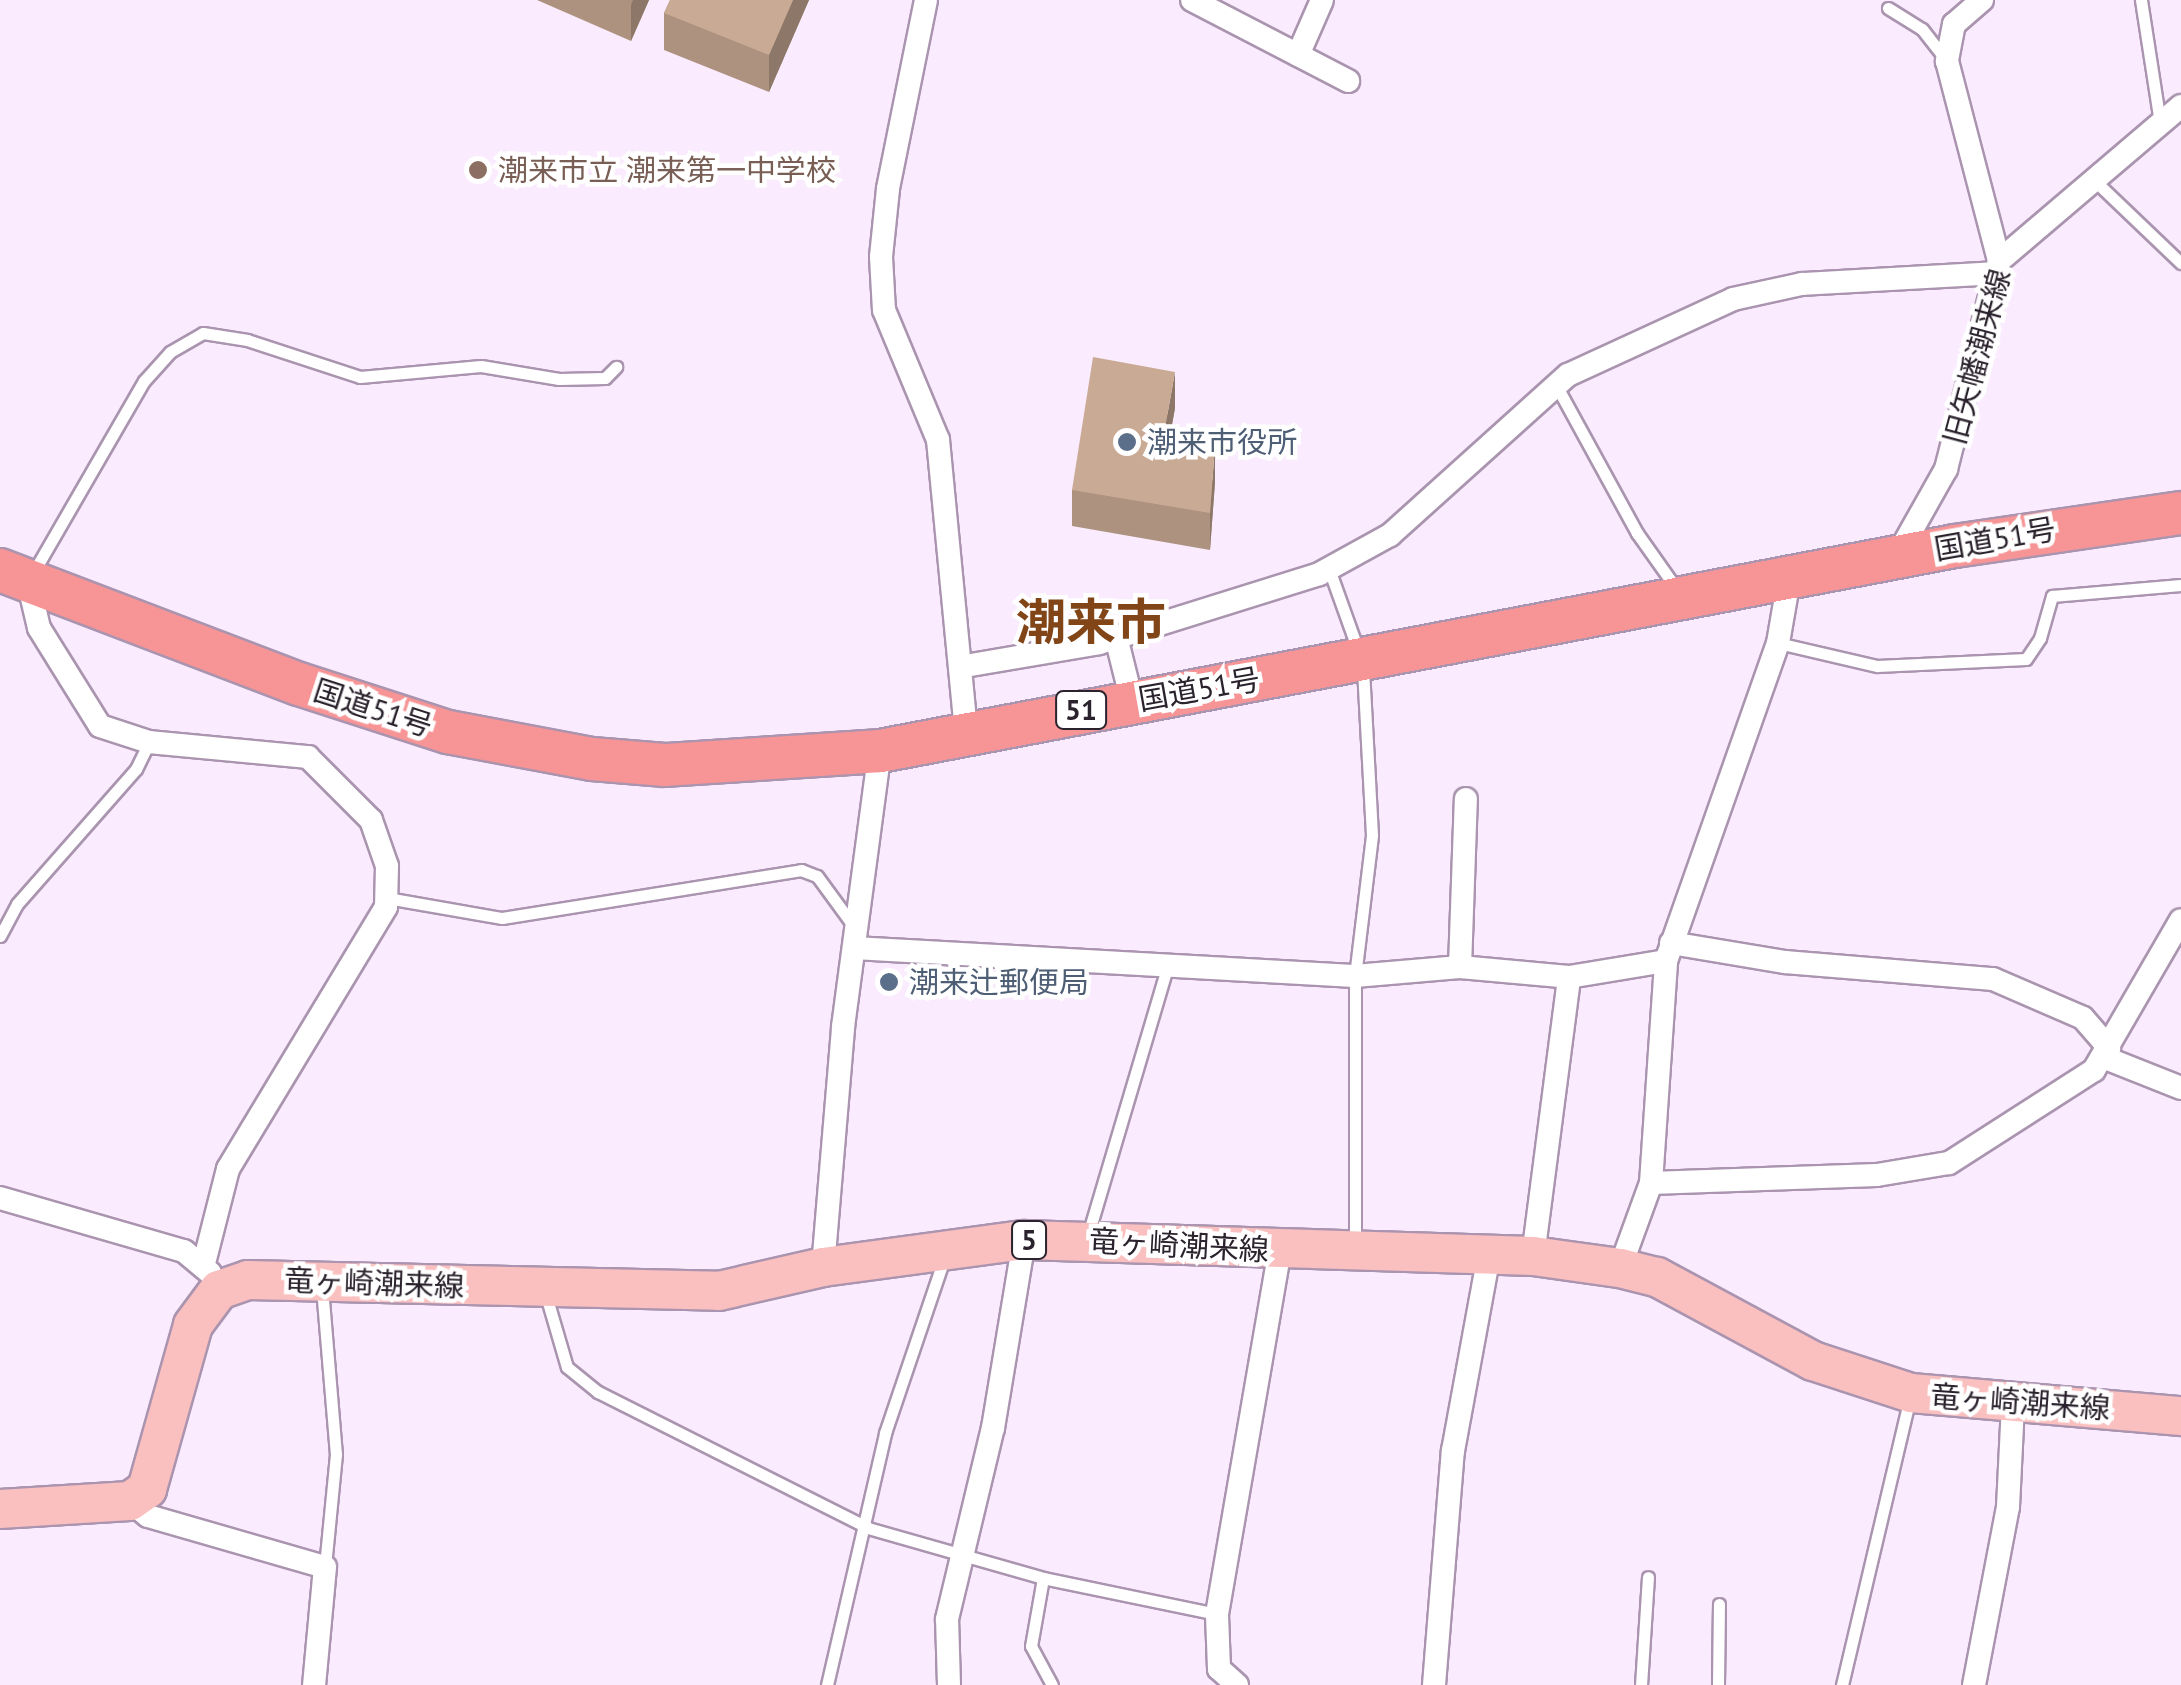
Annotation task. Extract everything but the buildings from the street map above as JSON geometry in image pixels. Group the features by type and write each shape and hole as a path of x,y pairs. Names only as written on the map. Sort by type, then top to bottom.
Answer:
{"highway":[{"name":"国道51号","path":"14,576 314,690 522,748 665,765 880,750 1897,556 2106,519 2181,513"}],"main road":[{"name":"竜ヶ崎潮来線","path":"212,1277 719,1291 823,1267 948,1247 1024,1240 1533,1256 1620,1268 1669,1283 1813,1361 1911,1393 2181,1416"},
{"path":"0,1508 130,1500 146,1489 212,1277"}],"street":[{"path":"926,0 888,189 881,257 884,310 938,440 964,666 966,732"},
{"path":"1298,55 1322,0"},
{"path":"964,666 1116,637 1329,569 1390,534 1556,385 1733,299 1802,284 1998,267 1947,61 1954,24 1982,0"},
{"path":"1203,2 1348,81"},
{"name":"旧矢幡潮来線","path":"1897,556 1946,469 1998,267 2093,179 2181,106"},
{"path":"14,576 38,628 100,726 148,742 308,757 371,820 386,866 387,898 292,1071 228,1169 212,1277"},
{"path":"1620,1268 1651,1183 1669,952 1778,644 1789,579"},
{"path":"1116,637 1132,700"},
{"path":"823,1267 855,939 880,750"},
{"path":"1460,968 1466,799"},
{"path":"1651,1183 1877,1175 1949,1163 2094,1070 2181,920"},
{"path":"855,939 1355,976 1460,968 1569,977 1669,952 1994,979 2083,1018 2106,1052 2181,1088"},
{"path":"1533,1256 1569,977"},
{"path":"0,1198 184,1251 212,1277"},
{"path":"949,1685 947,1619 993,1428 1024,1240"},
{"path":"1237,1685 1218,1677 1217,1614 1280,1250"},
{"path":"1434,1685 1453,1451 1489,1254"},
{"path":"1974,1685 2008,1507 2013,1402"},
{"path":"130,1500 148,1516 325,1567 314,1685"}],"lane":[{"path":"2141,0 2160,124"},
{"path":"1888,8 1922,29 1947,61"},
{"path":"2093,179 2181,263"},
{"path":"14,576 144,381 170,352 203,333 247,340 360,377 481,366 558,379 605,378 616,367"},
{"path":"1556,385 1637,533 1684,598"},
{"path":"1329,569 1362,660 1372,834 1355,976 1355,1252"},
{"path":"1778,644 1876,666 2026,659 2040,638 2052,596 2181,585"},
{"path":"0,936 17,904 136,769 148,742"},
{"path":"387,898 502,918 800,870 817,876 855,939"},
{"path":"1086,1240 1168,964"},
{"path":"827,1685 868,1528 885,1433 948,1247"},
{"path":"321,1279 336,1454 325,1567"},
{"path":"543,1288 567,1367 598,1392 868,1528 1044,1578 1217,1614"},
{"path":"1842,1685 1911,1393"},
{"path":"1641,1685 1648,1577"},
{"path":"1044,1578 1030,1646 1052,1685"},
{"path":"1718,1685 1719,1604"}],"place":[{"name":"潮来市立 潮来第一中学校","path":"478,170"},
{"name":"潮来市役所","path":"1127,442"},
{"name":"潮来辻郵便局","path":"889,982"}],"district":[{"name":"潮来市","path":"1091,622"}]}
